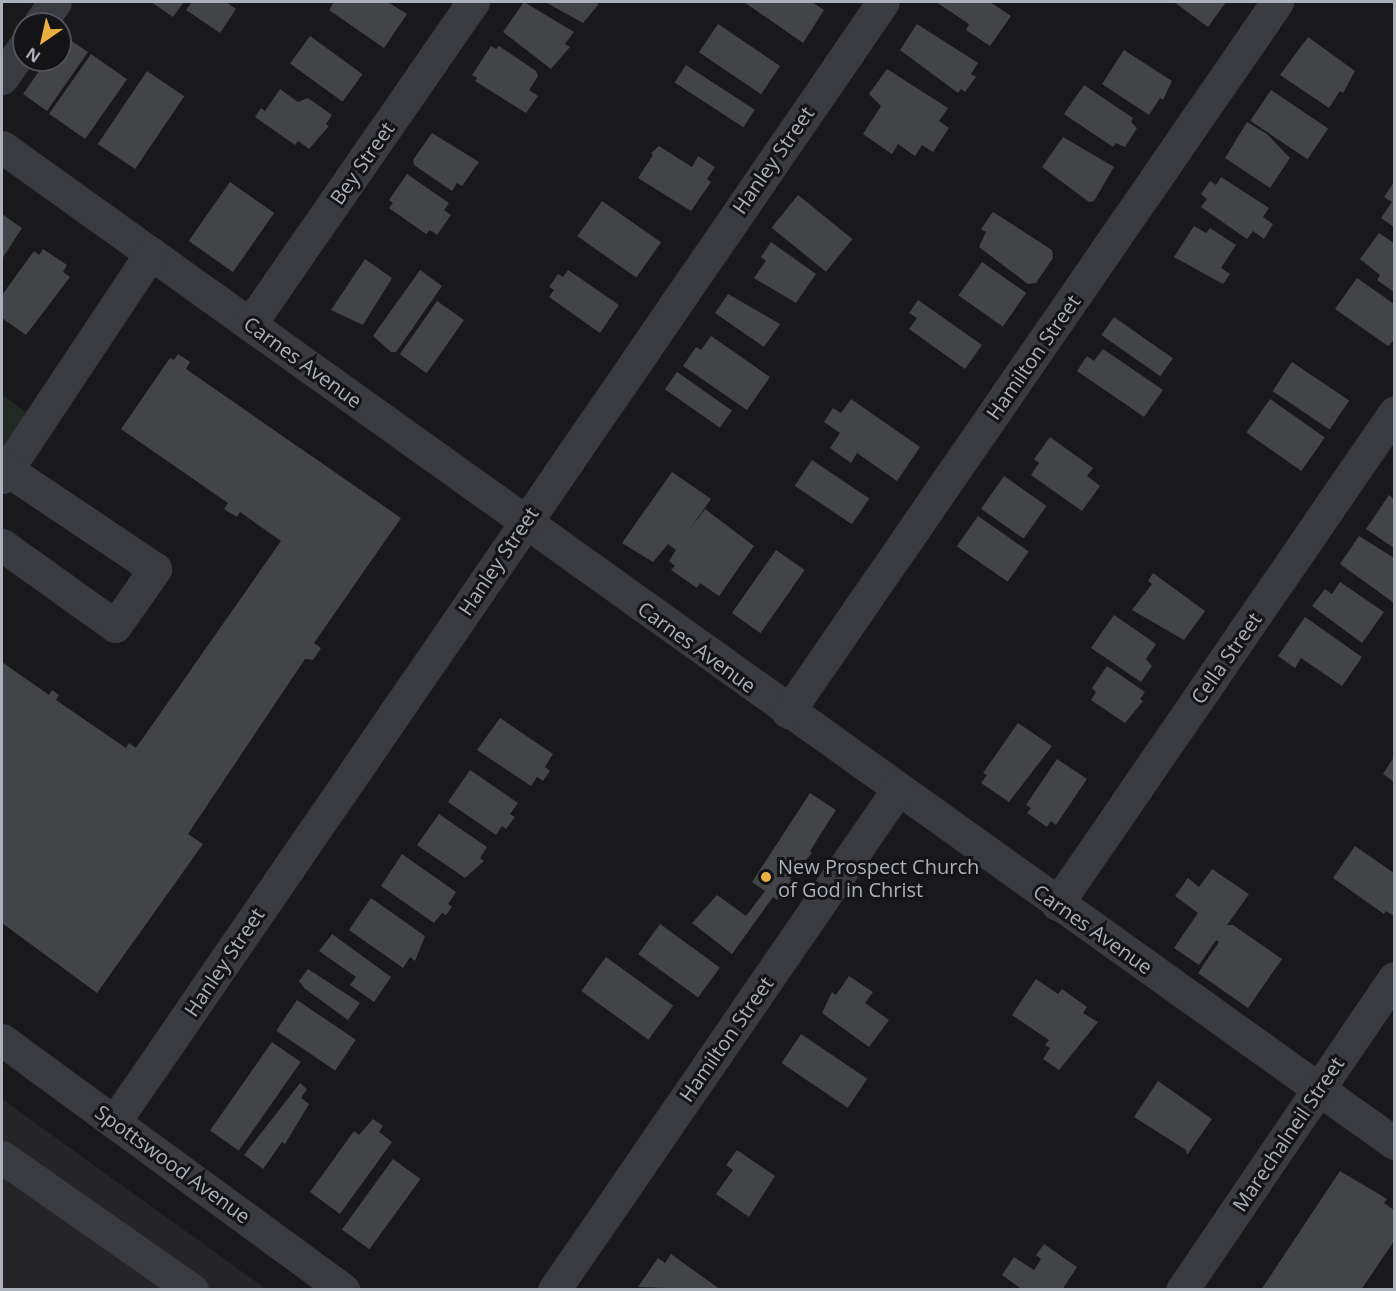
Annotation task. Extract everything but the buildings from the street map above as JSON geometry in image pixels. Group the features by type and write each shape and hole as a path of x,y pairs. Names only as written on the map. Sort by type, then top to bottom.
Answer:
{"street":[{"name":"Bey Street","path":"250,324 473,2"},
{"name":"Hanley Street","path":"115,1121 883,2"},
{"name":"Hamilton Street","path":"788,712 1277,2"},
{"path":"2,78 12,63"},
{"name":"Carnes Avenue","path":"2,147 788,712 1395,1143"},
{"path":"2,545 115,626 154,569 4,473 150,253"},
{"name":"Cella Street","path":"1058,904 1395,413"},
{"name":"Hamilton Street","path":"555,1290 898,789"},
{"name":"Marechalneil Street","path":"1182,1290 1395,978"},
{"name":"Spottswood Avenue","path":"2,1040 344,1290"},
{"path":"2,1157 192,1290"}],"shaded area":[{"path":"2,395 27,413 2,449"},
{"path":"2,1099 266,1289 2,1289"}],"place":[{"name":"New Prospect Church of God in Christ","path":"766,877"}]}
